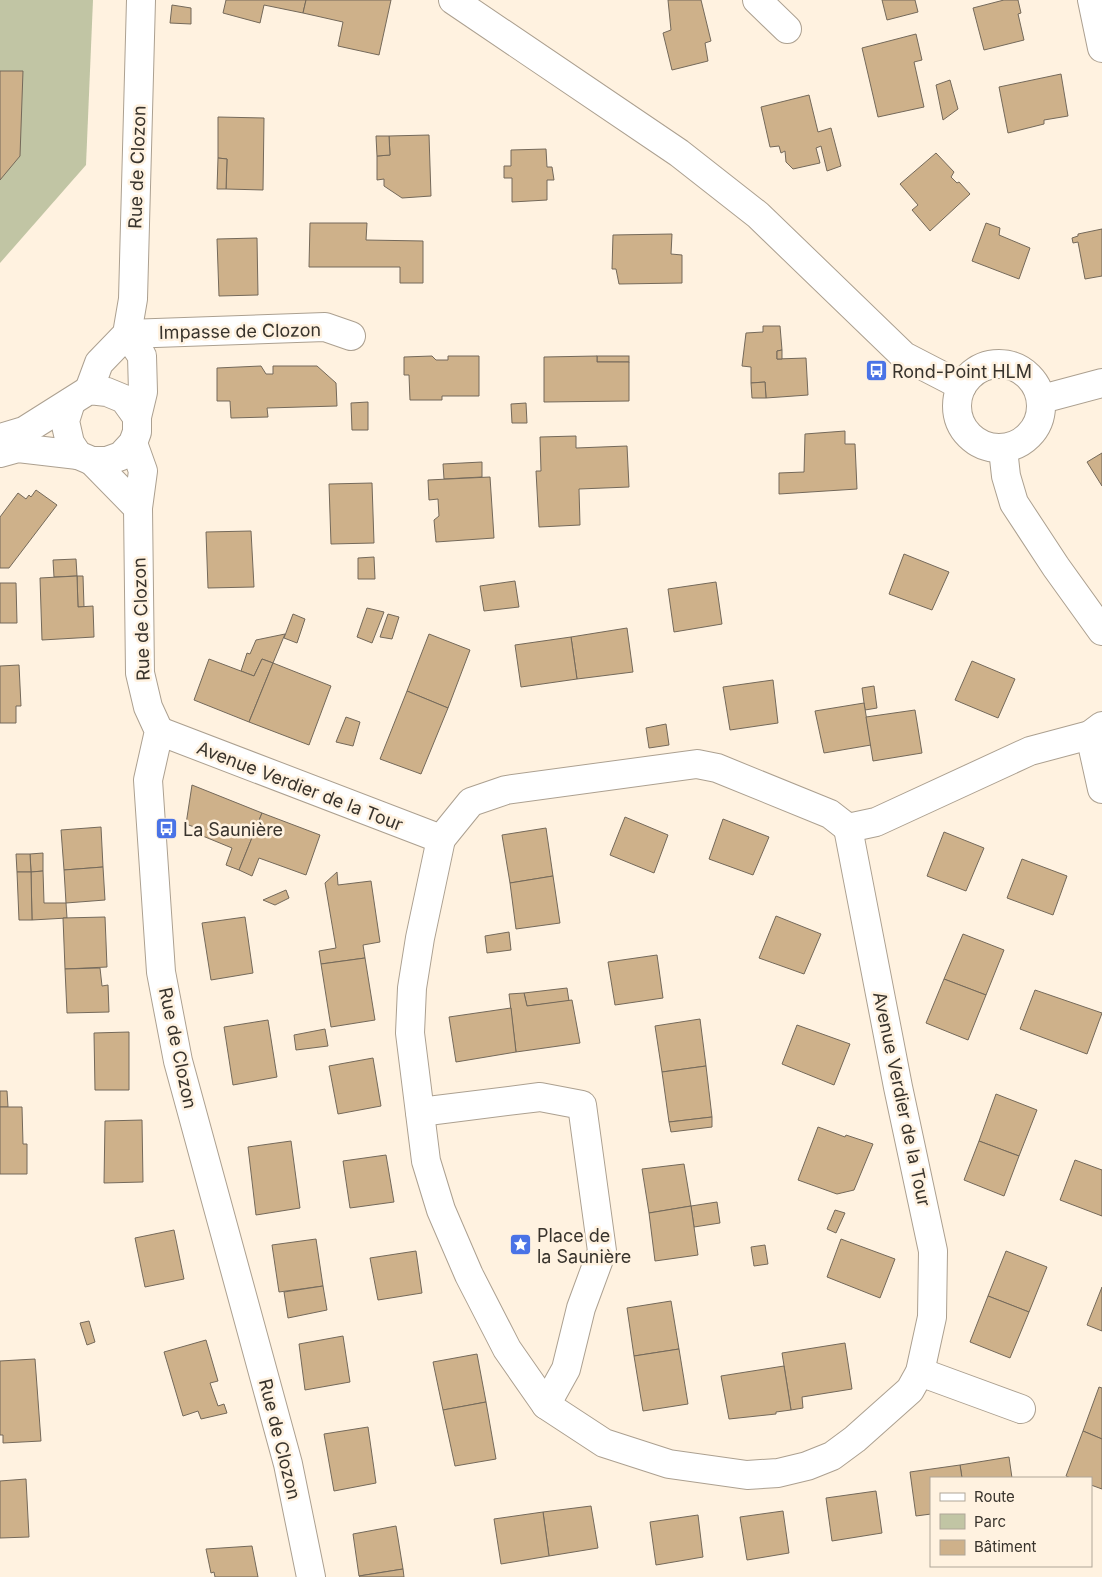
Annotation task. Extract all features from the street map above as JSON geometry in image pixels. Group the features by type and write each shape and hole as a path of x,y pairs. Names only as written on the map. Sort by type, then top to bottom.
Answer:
{"street":[{"name":"Rue de Clozon","path":"127,334 133,299 142,0"},
{"path":"453,0 680,153 758,214 904,356 962,386"},
{"path":"757,0 787,28"},
{"path":"1092,0 1102,48"},
{"name":"Impasse de Clozon","path":"127,334 325,327 351,336"},
{"path":"0,453 18,448 85,458 107,462 121,456 135,430 142,392 142,356 127,334 99,363 64,422 70,443 85,458 138,508"},
{"path":"993,364 1006,364 1019,368 1030,376 1038,387 1042,399 1042,413 1037,427 1017,445 1004,449 990,448 978,443 968,435 960,424 957,412 957,398 969,375 980,368 993,364"},
{"path":"1042,399 1102,383"},
{"path":"0,438 24,430 80,396 107,392 124,399 135,430"},
{"name":"Rue de Clozon","path":"135,430 143,471 138,508 140,673 148,707 159,731 148,780 161,972 178,1061 288,1464 311,1577"},
{"path":"1004,449 1006,476 1014,503 1056,567 1102,631"},
{"path":"848,828 876,822 1030,751 1096,730 1102,789"},
{"name":"Avenue Verdier de la Tour","path":"159,731 441,840"},
{"name":"Avenue Verdier de la Tour","path":"696,764 717,768 830,814 848,828 898,1087 933,1251 932,1316 920,1372 910,1390 855,1439 832,1456 807,1466 778,1473 748,1475 669,1464 604,1442 546,1405 507,1349 469,1275 439,1202 426,1161 410,1033 412,988 420,938 441,840 472,802 506,790 696,764"},
{"path":"420,1112 540,1097 582,1105 602,1251 581,1308 566,1369 546,1405"},
{"path":"920,1372 1021,1409"}],"green space":[{"path":"0,0 93,0 86,165 0,263"}],"building":[{"path":"226,0 306,0 303,13 264,5 260,23 223,13"},
{"path":"306,0 391,0 379,55 338,46 343,22 303,13"},
{"path":"668,0 701,0 711,41 705,43 708,61 672,70 663,33 671,30"},
{"path":"882,0 915,0 918,12 887,20"},
{"path":"1004,0 1018,0 1021,13 1018,14 1024,40 984,50 973,8"},
{"path":"172,5 191,8 191,24 170,23"},
{"path":"916,34 922,60 914,62 924,107 878,117 862,48"},
{"path":"0,71 23,71 20,156 0,180"},
{"path":"1061,74 1068,116 1044,120 1044,124 1008,133 999,87"},
{"path":"950,80 958,109 943,120 936,85"},
{"path":"809,95 818,132 831,128 841,166 827,171 821,146 816,148 820,163 793,169 786,162 785,151 781,153 779,146 770,147 761,107"},
{"path":"218,117 264,118 263,190 226,189 227,159 218,158"},
{"path":"429,135 431,196 402,198 384,186 384,179 377,180 377,156 390,155 389,136"},
{"path":"376,136 389,136 390,155 377,156"},
{"path":"546,149 547,167 552,167 554,180 547,180 547,200 512,202 512,178 504,178 504,166 511,166 511,150"},
{"path":"936,153 954,172 951,177 957,183 959,182 970,194 930,231 912,210 918,205 900,184"},
{"path":"218,158 227,159 226,189 217,189"},
{"path":"310,223 367,223 366,240 423,241 423,283 400,283 400,267 309,267"},
{"path":"986,223 1000,228 999,235 1030,248 1019,279 972,261"},
{"path":"1102,229 1102,276 1085,279 1078,242 1073,243 1072,238 1078,236 1078,234"},
{"path":"672,234 671,254 682,255 682,283 619,284 616,269 612,269 613,235"},
{"path":"257,238 258,295 219,296 217,239"},
{"path":"763,326 780,326 782,350 777,351 777,359 806,358 808,395 766,398 765,382 751,383 751,367 742,366 746,333 763,332"},
{"path":"782,350 782,359 777,359 777,351"},
{"path":"432,356 436,360 448,360 448,356 479,356 479,396 442,396 442,400 410,400 409,375 404,375 404,357"},
{"path":"597,356 629,356 629,362 597,362"},
{"path":"597,356 597,362 629,362 629,401 544,402 544,357"},
{"path":"261,366 266,374 273,374 273,366 317,366 336,383 337,406 267,408 268,417 231,418 230,401 217,401 217,368"},
{"path":"765,382 766,398 752,398 751,383"},
{"path":"368,402 368,430 352,430 351,403"},
{"path":"526,403 527,423 512,423 511,404"},
{"path":"845,431 845,444 855,444 857,489 779,494 779,473 804,472 805,434"},
{"path":"576,436 576,448 627,446 629,487 579,489 580,525 539,527 536,471 541,471 540,437"},
{"path":"1102,453 1102,486 1087,462"},
{"path":"482,462 482,477 444,479 443,464"},
{"path":"490,477 494,538 436,542 434,520 439,516 438,499 429,500 428,480"},
{"path":"372,483 374,543 331,544 329,484"},
{"path":"36,490 57,505 9,568 0,568 0,517 18,493 26,499 29,495 31,497"},
{"path":"251,531 254,587 208,588 206,532"},
{"path":"904,554 949,572 932,610 889,594"},
{"path":"374,557 375,579 358,579 358,558"},
{"path":"76,559 77,576 54,577 53,560"},
{"path":"77,576 83,576 84,607 78,607"},
{"path":"77,576 78,607 93,606 94,637 42,640 40,578"},
{"path":"515,581 519,607 484,611 480,586"},
{"path":"716,582 722,624 674,632 668,589"},
{"path":"0,583 16,583 17,623 0,623"},
{"path":"367,608 384,612 372,643 357,637"},
{"path":"293,614 305,619 297,643 284,638"},
{"path":"388,614 399,617 392,639 380,637"},
{"path":"627,628 633,672 577,679 571,637"},
{"path":"285,634 273,663 262,659 254,676 241,671 247,653 250,654 256,640"},
{"path":"429,634 470,650 448,708 407,691"},
{"path":"571,637 577,679 521,687 515,645"},
{"path":"209,659 254,676 262,659 273,663 249,722 194,700"},
{"path":"972,661 1015,679 998,718 955,700"},
{"path":"273,663 331,686 309,745 249,722"},
{"path":"19,665 21,706 16,706 16,723 0,723 0,666"},
{"path":"773,680 778,723 730,730 723,687"},
{"path":"874,686 877,708 865,710 862,688"},
{"path":"407,691 448,708 421,774 380,759"},
{"path":"864,703 871,745 824,753 815,711"},
{"path":"915,710 922,753 873,761 866,717"},
{"path":"346,717 360,722 353,746 336,742"},
{"path":"666,724 669,745 649,748 646,728"},
{"path":"192,785 262,813 239,870 226,865 232,848 193,832 194,827 186,824"},
{"path":"262,813 320,835 306,875 259,858 252,876 239,870"},
{"path":"625,817 668,835 654,873 610,855"},
{"path":"723,819 769,837 753,875 709,859"},
{"path":"101,827 103,867 64,870 61,830"},
{"path":"546,828 553,876 510,883 502,835"},
{"path":"944,832 984,848 966,891 927,876"},
{"path":"43,853 43,871 31,872 30,854"},
{"path":"16,854 30,854 31,872 17,872"},
{"path":"1022,859 1067,876 1053,915 1007,898"},
{"path":"103,867 105,900 66,903 64,870"},
{"path":"43,871 44,903 66,903 67,918 32,920 31,872"},
{"path":"17,872 31,872 32,920 19,920"},
{"path":"337,872 338,885 371,881 380,942 363,945 365,958 321,964 319,951 336,948 325,883"},
{"path":"553,876 560,923 516,929 510,883"},
{"path":"286,890 289,898 275,905 263,900"},
{"path":"776,916 821,934 804,974 759,958"},
{"path":"105,917 107,967 65,969 63,918"},
{"path":"245,917 253,973 211,980 202,923"},
{"path":"509,932 511,950 487,953 485,936"},
{"path":"963,934 1004,950 986,995 944,979"},
{"path":"657,955 663,998 615,1005 608,962"},
{"path":"365,958 375,1020 331,1027 321,964"},
{"path":"100,968 102,986 108,985 109,1012 67,1013 65,969"},
{"path":"944,979 986,995 968,1040 926,1023"},
{"path":"567,988 569,1001 527,1006 524,993"},
{"path":"1035,990 1102,1013 1087,1054 1020,1029"},
{"path":"524,993 527,1006 572,1000 580,1043 516,1052 509,994"},
{"path":"511,1008 516,1052 456,1062 449,1017"},
{"path":"700,1019 706,1066 662,1072 655,1026"},
{"path":"268,1020 277,1077 233,1085 224,1027"},
{"path":"797,1025 850,1044 834,1085 782,1064"},
{"path":"325,1029 328,1046 296,1050 294,1035"},
{"path":"129,1032 129,1090 95,1090 94,1033"},
{"path":"373,1058 381,1106 338,1114 329,1066"},
{"path":"706,1066 712,1117 669,1122 662,1072"},
{"path":"0,1091 7,1091 8,1107 0,1107"},
{"path":"996,1094 1037,1110 1019,1156 979,1141"},
{"path":"0,1107 22,1107 23,1144 27,1144 27,1174 0,1174"},
{"path":"712,1117 712,1127 671,1132 669,1122"},
{"path":"142,1120 143,1182 104,1183 105,1121"},
{"path":"818,1127 845,1137 846,1135 873,1144 854,1190 837,1194 798,1180"},
{"path":"291,1141 300,1208 256,1215 248,1147"},
{"path":"979,1141 1019,1156 1004,1196 964,1180"},
{"path":"386,1155 394,1202 350,1208 343,1161"},
{"path":"1075,1160 1102,1170 1102,1216 1060,1200"},
{"path":"684,1164 691,1206 649,1213 642,1169"},
{"path":"717,1202 720,1223 694,1227 691,1206"},
{"path":"691,1206 698,1255 655,1261 649,1213"},
{"path":"835,1210 845,1213 836,1233 827,1229"},
{"path":"174,1230 184,1279 145,1287 135,1238"},
{"path":"316,1239 323,1286 279,1292 272,1245"},
{"path":"841,1239 895,1259 880,1298 827,1277"},
{"path":"765,1245 768,1264 754,1266 751,1247"},
{"path":"416,1251 422,1293 378,1300 370,1258"},
{"path":"1006,1251 1047,1267 1029,1312 988,1296"},
{"path":"323,1286 327,1310 288,1318 284,1292"},
{"path":"1102,1287 1102,1331 1087,1325"},
{"path":"988,1296 1029,1312 1010,1358 970,1342"},
{"path":"671,1301 679,1349 634,1356 627,1308"},
{"path":"89,1321 95,1342 87,1345 80,1323"},
{"path":"343,1336 350,1382 305,1390 299,1344"},
{"path":"206,1340 218,1381 210,1383 218,1406 224,1404 227,1413 201,1419 198,1411 183,1416 164,1352"},
{"path":"845,1343 852,1389 802,1397 803,1408 791,1410 782,1353"},
{"path":"679,1349 688,1404 643,1411 634,1356"},
{"path":"477,1354 486,1402 443,1410 433,1362"},
{"path":"35,1359 41,1441 3,1443 3,1435 0,1435 0,1361"},
{"path":"784,1366 791,1410 776,1412 776,1414 729,1419 721,1376"},
{"path":"1099,1387 1102,1388 1102,1439 1083,1431"},
{"path":"486,1402 496,1459 455,1466 443,1410"},
{"path":"368,1427 376,1483 334,1491 324,1434"},
{"path":"1083,1431 1102,1439 1102,1489 1092,1485 1092,1477 1066,1476"},
{"path":"1009,1457 1012,1477 962,1477 960,1465"},
{"path":"960,1465 962,1477 930,1477 930,1514 916,1516 910,1472"},
{"path":"26,1479 29,1537 0,1538 0,1481"},
{"path":"876,1491 882,1533 832,1541 826,1498"},
{"path":"591,1506 598,1548 549,1556 543,1512"},
{"path":"783,1511 789,1553 747,1560 740,1517"},
{"path":"543,1512 549,1556 501,1564 494,1519"},
{"path":"698,1515 703,1557 656,1565 650,1522"},
{"path":"396,1526 403,1569 359,1576 353,1534"},
{"path":"252,1546 258,1577 215,1577 214,1572 211,1573 206,1549"},
{"path":"403,1569 404,1577 359,1576"}],"place":[{"name":"Rond-Point HLM","path":"876,371"},
{"name":"La Saunière","path":"167,829"},
{"name":"Place de la Saunière","path":"521,1245"}]}
